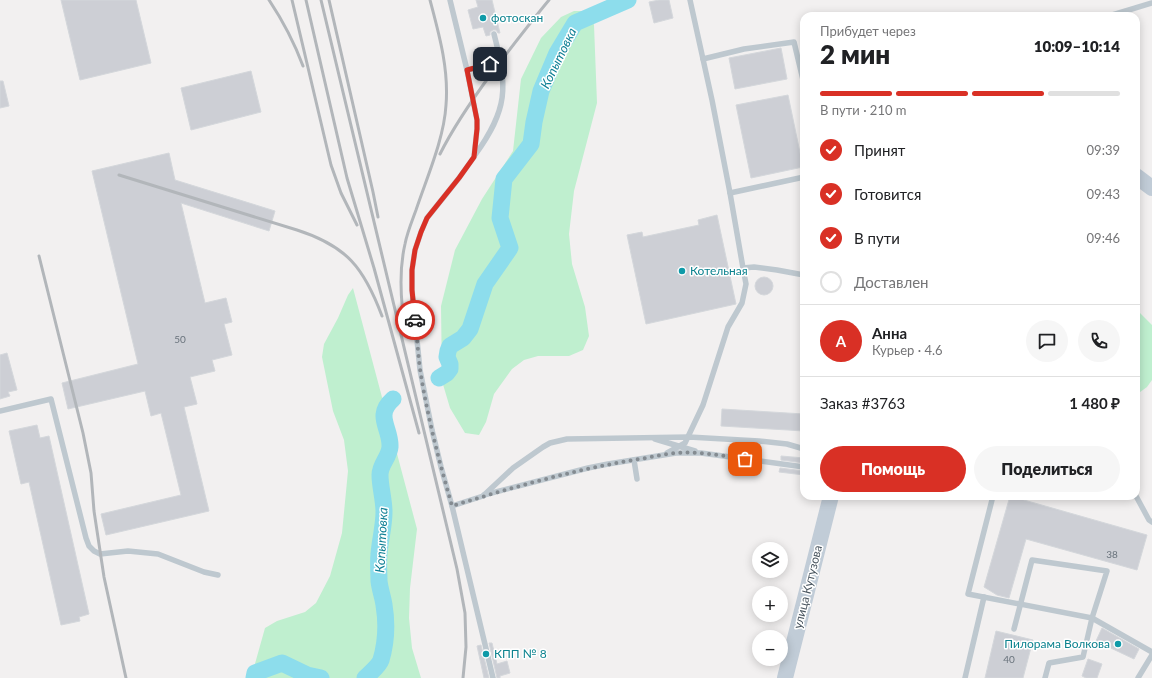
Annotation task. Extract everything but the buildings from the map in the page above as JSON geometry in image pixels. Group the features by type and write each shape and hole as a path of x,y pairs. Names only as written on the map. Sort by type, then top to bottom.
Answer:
{"street":[{"path":"1140,179 1152,188"},
{"name":"улица Кутузова","path":"785,678 830,500"}],"lane":[{"path":"450,0 467,70 477,120 474,157"},
{"path":"661,456 680,447 689,437 703,405 728,327 742,303 746,284 730,193 690,0"},
{"path":"1122,12 1152,3"},
{"path":"493,678 452,506 432,430 420,370 412,270 415,250 427,218 474,157 493,127 499,113 503,89 499,56 494,34"},
{"path":"703,59 744,49 794,42 800,67"},
{"path":"467,70 490,64 499,56"},
{"path":"730,193 800,178"},
{"path":"743,268 754,267 800,274"},
{"path":"0,411 51,400 86,538 89,546 94,551 100,554 128,551 158,554 204,572 218,575"},
{"path":"483,496 513,468 542,447 550,443 567,439 689,437 759,441 787,444 800,448"},
{"path":"648,438 701,453"},
{"path":"452,506 483,496 588,468 676,453 701,453 800,466"},
{"path":"634,460 638,479"},
{"path":"992,500 968,594 1092,618 1152,652"},
{"path":"1138,500 1149,520 1152,522"},
{"path":"1014,629 1032,560 1107,571 1092,618 1083,657 1049,663 1045,678"},
{"path":"964,678 984,597"},
{"path":"1138,678 1152,655"}],"green space":[{"path":"574,11 589,11 594,25 597,103 574,191 569,234 572,264 585,307 589,336 583,350 569,356 538,356 524,360 512,369 494,394 486,422 479,435 465,433 450,408 442,381 441,306 455,250 482,199 513,151 521,79 541,38 561,17"},
{"path":"353,288 417,529 410,588 409,618 412,648 421,678 251,678 265,628 277,621 305,612 316,603 330,576 342,533 348,471 344,440 333,411 322,357 324,344 348,295"},
{"path":"1140,313 1152,325 1152,380 1147,387 1140,392"}],"waterway":[{"name":"Копытовка","path":"439,378 450,369 450,364 447,357 450,346 463,338 470,329 485,284 510,248 500,218 504,179 531,144 541,91 557,53 575,23 628,0"},
{"name":"Копытовка","path":"365,678 380,662 385,640 386,626 384,602 379,581 379,557 384,512 380,471 390,447 390,440 384,417 385,411 387,405 393,399"},
{"name":"Копытовка","path":"254,678 255,673 282,663 307,675 321,678"}],"railway":[{"path":"269,0 288,32 303,66"},
{"path":"292,0 331,165 341,193 357,225"},
{"path":"306,0 347,178 374,268 419,433"},
{"path":"321,0 457,569 465,613 466,647 463,678"},
{"path":"329,0 378,217"},
{"path":"406,335 401,290 403,255 408,231 439,144 445,118 447,92 445,65 430,0"},
{"path":"440,154 457,123 491,74 549,0"},
{"path":"119,175 297,230 329,243 352,261 360,272 368,285 382,316"},
{"path":"39,256 83,433 91,473 94,511 104,577 126,678"}],"way so far":[{"path":"415,320 420,370 425,397 452,506 483,496 588,468 676,453 701,453 745,459"}],"place":[{"name":"фотоскан","path":"483,18"},
{"name":"Котельная","path":"682,271"},
{"name":"Пилорама Волкова","path":"1118,644"},
{"name":"КПП № 8","path":"486,654"}],"route":[{"path":"415,320 412,270 415,250 421,232 427,218 474,157 477,120 467,70 490,64"}]}
